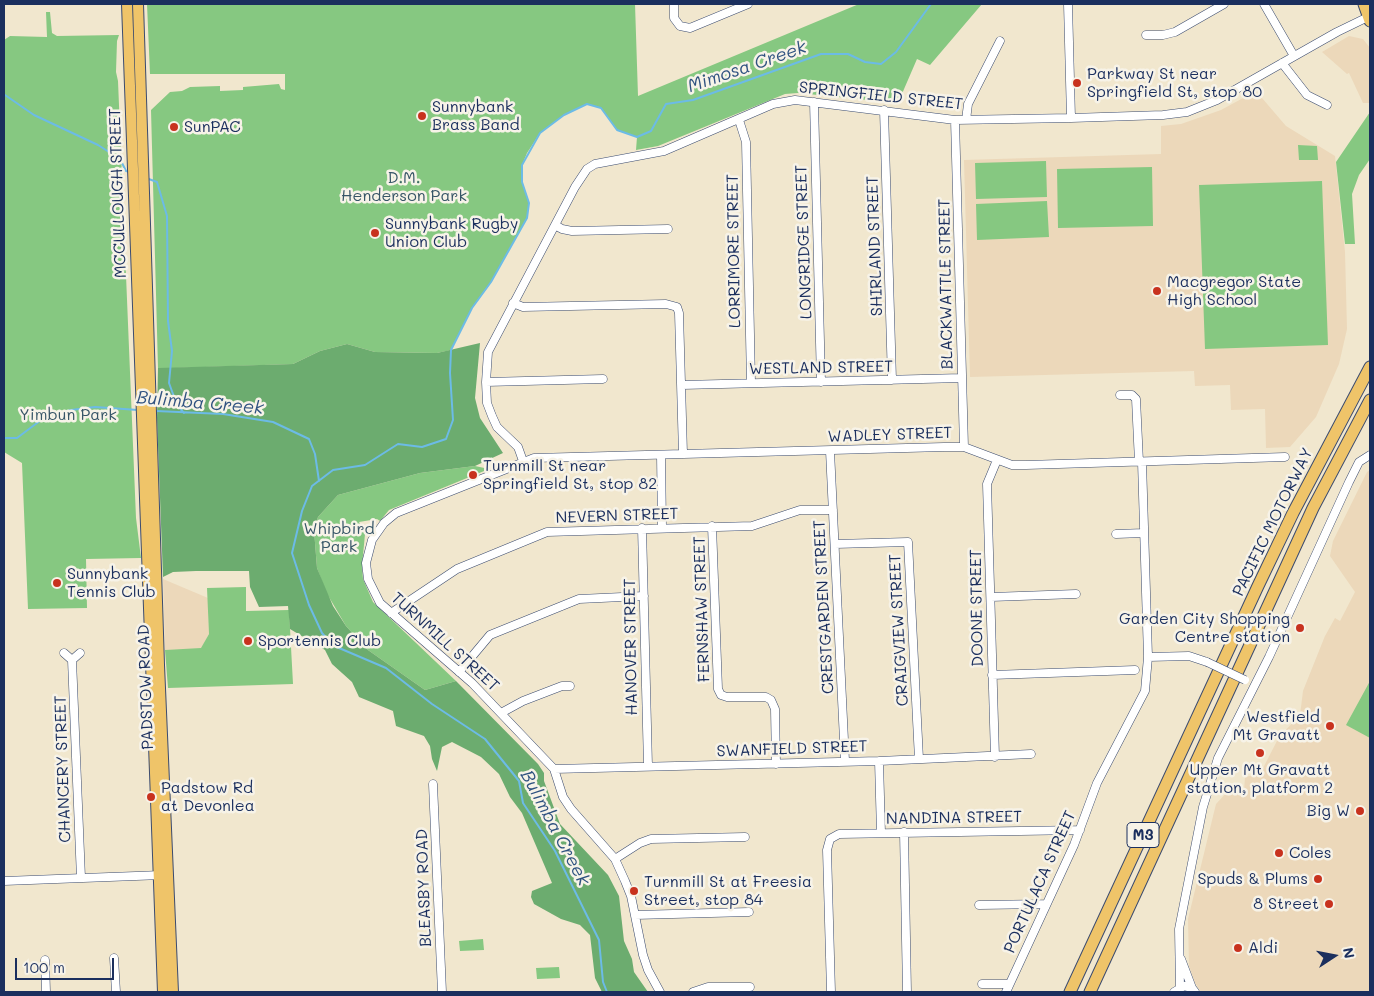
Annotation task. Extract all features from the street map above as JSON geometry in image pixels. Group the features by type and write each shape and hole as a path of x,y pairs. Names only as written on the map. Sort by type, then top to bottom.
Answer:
{"highway":[{"path":"1364,4 1370,18"},
{"name":"PACIFIC MOTORWAY","path":"1070,992 1266,570 1370,367"},
{"name":"PACIFIC MOTORWAY","path":"1090,992 1310,517 1370,400"}],"main road":[{"name":"MCCULLOUGH STREET","path":"128,4 139,381"},
{"name":"MCCULLOUGH STREET","path":"138,4 152,380"},
{"name":"PADSTOW ROAD","path":"152,380 164,875 163,992"},
{"name":"PADSTOW ROAD","path":"139,381 164,875 173,992"}],"street":[{"path":"674,4 674,18 680,26 690,28 748,4"},
{"path":"1068,4 1071,118"},
{"path":"1146,35 1163,35 1175,32 1224,4"},
{"path":"1264,4 1294,56"},
{"name":"SPRINGFIELD STREET","path":"523,461 518,447 497,427 492,416 488,403 486,382 488,352 581,177 595,164 664,150 783,101 814,102 955,120 1162,115 1186,112 1217,100 1294,56 1370,18"},
{"path":"966,120 968,104 1000,41"},
{"path":"1282,63 1307,95 1317,102 1327,105"},
{"name":"LONGRIDGE STREET","path":"814,102 821,382"},
{"name":"SHIRLAND STREET","path":"884,110 892,380"},
{"name":"LORRIMORE STREET","path":"739,120 746,142 751,383"},
{"name":"BLACKWATTLE STREET","path":"955,120 964,447"},
{"path":"555,225 572,231 668,229"},
{"path":"513,303 523,307 672,304 677,307 679,313 682,385 683,454"},
{"name":"WESTLAND STREET","path":"682,385 962,378"},
{"path":"486,382 603,380"},
{"name":"PORTULACA STREET","path":"1006,992 1080,830 1097,783 1145,691 1148,657 1144,533 1136,399 1132,395 1120,395"},
{"name":"WADLEY STREET","path":"523,461 534,458 964,447 1012,465 1285,457"},
{"name":"CRESTGARDEN STREET","path":"830,451 845,761"},
{"path":"661,455 662,527"},
{"path":"1180,958 1194,990 1177,990 1180,958 1179,929 1207,791 1221,750 1256,684 1359,462 1370,455"},
{"name":"DOONE STREET","path":"995,757 987,484 997,460"},
{"name":"TURNMILL STREET","path":"523,461 396,513 384,523 372,540 366,562 368,579 380,603 459,672 554,769"},
{"name":"NEVERN STREET","path":"391,614 457,569 547,532 762,524 800,510 833,510"},
{"name":"FERNSHAW STREET","path":"712,526 718,689 721,694 727,697 766,697 771,700 775,709 776,764"},
{"name":"HANOVER STREET","path":"642,528 648,766"},
{"path":"1116,534 1144,533"},
{"name":"CRAIGVIEW STREET","path":"835,544 908,542 920,759"},
{"path":"990,597 1076,594"},
{"path":"459,672 490,635 579,599 644,596"},
{"path":"64,653 72,660 80,652"},
{"path":"1148,657 1189,656 1256,684"},
{"name":"CHANCERY STREET","path":"72,660 81,878"},
{"path":"992,675 1135,670"},
{"path":"501,713 523,700 562,686 570,686"},
{"name":"SWANFIELD STREET","path":"554,769 879,761 1031,754"},
{"path":"879,761 880,833"},
{"path":"554,769 563,796 571,809 615,859 625,881 635,914 648,970 660,992"},
{"name":"BLEASBY ROAD","path":"433,784 442,992"},
{"name":"NANDINA STREET","path":"831,992 828,850 830,839 839,834 1080,830"},
{"path":"904,832 907,992"},
{"path":"615,859 640,843 651,840 745,837"},
{"path":"4,881 164,875"},
{"path":"979,905 1046,904"},
{"path":"635,914 749,912"},
{"path":"114,958 116,992"},
{"path":"45,960 46,992"},
{"path":"982,984 1010,984"},
{"path":"693,992 708,987 750,987"}],"shaded area":[{"path":"1349,36 1363,39 1370,48 1370,103 1363,103 1349,73 1347,74 1322,52"},
{"name":"Macgregor State High School","path":"1256,91 1286,126 1335,156 1345,252 1347,329 1339,364 1316,417 1290,447 1266,448 1265,409 1231,410 1230,385 1195,386 1194,371 970,377 964,160 1161,154 1161,126 1181,124 1221,110"},
{"name":"Westfield Mt Gravatt","path":"1370,470 1370,992 1201,992 1195,983 1189,966 1188,919 1216,804 1228,791 1244,791 1245,777 1260,774 1279,737 1300,715 1303,691 1325,636 1335,618 1340,621 1355,592 1330,556 1333,541 1367,472"},
{"path":"163,579 208,598 209,634 201,649 165,650"}],"green space":[{"name":"D.M. Henderson Park","path":"147,4 635,4 638,96 859,4 982,4 930,65 917,59 898,103 798,93 785,94 658,146 636,150 637,137 617,130 601,108 587,104 564,115 540,133 527,153 522,165 522,182 529,203 527,218 491,282 472,308 451,350 437,353 375,352 347,344 320,351 293,364 158,368 151,110 170,92 182,91 190,87 220,86 220,91 243,90 243,87 279,84 281,89 285,90 285,74 150,74"},
{"name":"Yimbun Park","path":"46,12 50,12 52,33 57,36 119,35 117,41 116,72 118,81 136,518 141,558 86,559 87,608 28,609 22,463 4,452 4,40 10,36 47,37"},
{"path":"1370,112 1370,159 1359,175 1352,194 1355,244 1345,244 1336,162"},
{"path":"1298,145 1317,146 1318,160 1299,160"},
{"path":"1046,161 1047,197 976,199 975,163"},
{"path":"1152,167 1153,226 1058,228 1057,169"},
{"path":"1322,181 1328,345 1205,349 1199,185"},
{"path":"1047,201 1049,237 977,240 976,204"},
{"path":"480,343 475,398 480,418 503,453 475,466 420,473 338,495 318,517 314,530 317,568 333,606 346,626 368,650 425,690 456,681 538,764 544,773 544,781 560,824 608,875 619,896 624,941 632,959 634,972 648,992 602,992 595,978 590,935 580,925 561,919 534,904 531,897 532,891 552,883 522,813 510,797 499,774 481,757 452,742 442,747 437,771 432,759 430,746 424,736 396,726 393,711 359,697 352,682 332,664 325,650 290,629 288,606 259,607 250,587 249,571 173,572 163,577 157,418 158,368 293,364 320,351 347,344 375,352 437,353"},
{"name":"Whipbird Park","path":"475,466 489,469 389,510 380,521 377,519 359,522 365,534 362,566 363,579 373,602 456,681 425,690 368,650 346,626 326,592 317,568 314,530 318,517 338,495 420,473"},
{"name":"Sportennis Club","path":"246,587 246,611 289,610 293,684 168,688 165,650 201,648 209,634 207,588"},
{"path":"1370,681 1370,738 1346,725"},
{"path":"483,939 484,950 460,951 459,941"},
{"path":"559,967 560,978 537,979 536,968"}],"waterway":[{"name":"Mimosa Creek","path":"607,992 603,982 599,940 555,851 523,803 519,781 485,739 432,704 386,668 332,645 322,633 309,605 292,553 302,511 312,486 333,470 365,465 398,444 422,447 446,439 453,420 450,373 451,350 472,308 491,282 527,218 529,203 522,182 522,165 540,133 564,115 587,104 601,108 617,130 637,137 651,131 666,104 693,100 821,54 848,54 865,62 881,64 896,52 931,4"},
{"path":"5,95 34,115 98,145 120,159 126,171 130,172"},
{"path":"146,178 157,182 167,216 168,321 172,351 169,383 177,405 184,413"},
{"name":"Bulimba Creek","path":"4,438 17,438 45,417 71,410 95,407 138,410"},
{"name":"Bulimba Creek","path":"156,411 223,414 273,422 309,439 315,454 319,481"}],"place":[{"name":"Parkway St near Springfield St, stop 80","path":"1077,83"},
{"name":"Sunnybank Brass Band","path":"422,116"},
{"name":"SunPAC","path":"174,127"},
{"name":"Sunnybank Rugby Union Club","path":"375,233"},
{"name":"Macgregor State High School","path":"1157,291"},
{"name":"Turnmill St near Springfield St, stop 82","path":"473,475"},
{"name":"Sunnybank Tennis Club","path":"57,583"},
{"name":"Garden City Shopping Centre station","path":"1300,628"},
{"name":"Sportennis Club","path":"248,641"},
{"name":"Westfield Mt Gravatt","path":"1330,726"},
{"name":"Upper Mt Gravatt station, platform 2","path":"1260,753"},
{"name":"Padstow Rd at Devonlea","path":"151,797"},
{"name":"Big W","path":"1360,811"},
{"name":"Coles","path":"1279,853"},
{"name":"Spuds & Plums","path":"1318,879"},
{"name":"Turnmill St at Freesia Street, stop 84","path":"634,891"},
{"name":"8 Street","path":"1329,904"},
{"name":"Aldi","path":"1238,948"}]}
